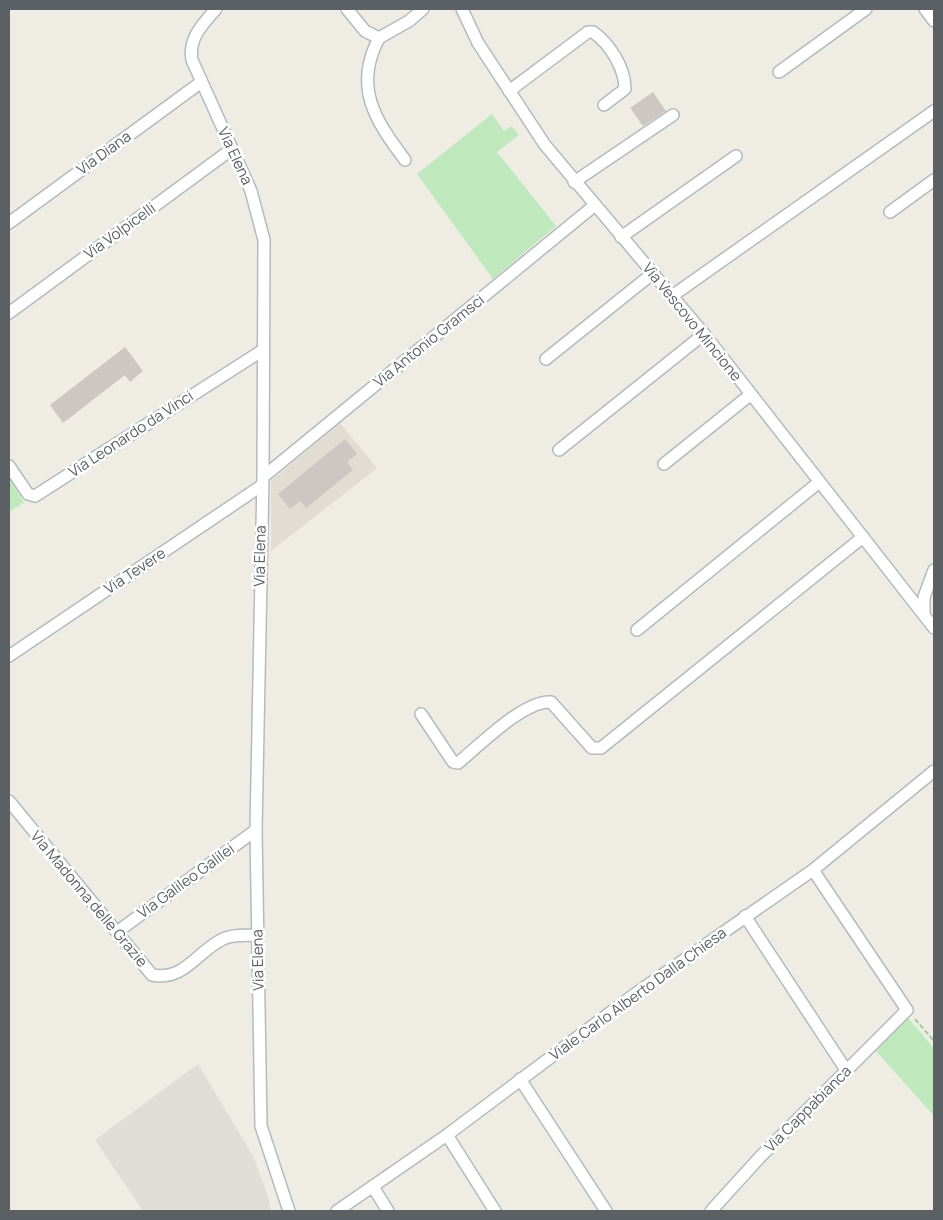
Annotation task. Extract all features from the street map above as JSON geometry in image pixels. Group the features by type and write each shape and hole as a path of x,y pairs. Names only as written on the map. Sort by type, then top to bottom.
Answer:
{"street":[{"name":"Via Elena","path":"216,9 192,41 190,50 200,82 251,191 264,240 256,830 261,1126 289,1211"},
{"path":"347,9 365,31 379,38"},
{"path":"405,160 386,136 370,100 366,83 370,55 379,38 409,21 423,9"},
{"name":"Via Vescovo Mincione","path":"462,9 478,43 545,145 574,182 704,334 934,628"},
{"path":"780,72 866,9"},
{"path":"925,9 934,21"},
{"path":"509,91 588,32 593,32 622,67 625,78 625,89 604,105"},
{"name":"Via Diana","path":"9,223 200,82"},
{"path":"672,296 934,111"},
{"path":"574,182 673,114"},
{"name":"Via Volpicelli","path":"9,313 232,149"},
{"path":"621,237 736,156"},
{"path":"890,212 934,180"},
{"name":"Via Antonio Gramsci","path":"262,482 595,205"},
{"path":"546,359 652,274"},
{"path":"559,450 704,334"},
{"name":"Via Leonardo da Vinci","path":"9,466 28,494 35,496 263,350"},
{"path":"664,464 750,395"},
{"name":"Via Tevere","path":"9,656 262,482"},
{"path":"637,630 818,482"},
{"path":"421,714 453,762 458,763 525,709 542,701 551,702 592,748 601,748 863,537"},
{"path":"924,613 924,597 934,570"},
{"name":"Viale Carlo Alberto Dalla Chiesa","path":"337,1211 447,1135 635,994 813,870 934,771"},
{"name":"Via Madonna delle Grazie","path":"9,801 152,975 166,977 175,974 222,940 232,936 258,936"},
{"name":"Via Galileo Galilei","path":"117,932 256,830"},
{"path":"813,870 907,1010"},
{"path":"745,916 846,1070"},
{"name":"Via Cappabianca","path":"711,1211 846,1070 907,1010"},
{"path":"520,1079 606,1211"},
{"path":"447,1135 495,1211"},
{"path":"373,1187 388,1211"}],"path":[{"path":"907,1010 934,1041"}],"shaded area":[{"path":"340,423 377,468 271,551 271,481"},
{"path":"198,1064 253,1156 268,1196 271,1211 143,1211 95,1140"}],"green space":[{"path":"492,114 504,131 512,126 519,135 497,152 556,226 493,279 417,174"},
{"path":"9,478 24,503 11,511 9,508"},
{"path":"908,1018 934,1048 934,1116 876,1051"}],"building":[{"path":"653,92 666,111 643,126 630,108"},
{"path":"125,347 143,371 130,382 125,375 63,423 50,405"},
{"path":"345,439 357,454 347,462 353,470 306,508 300,501 290,509 278,494"}]}
